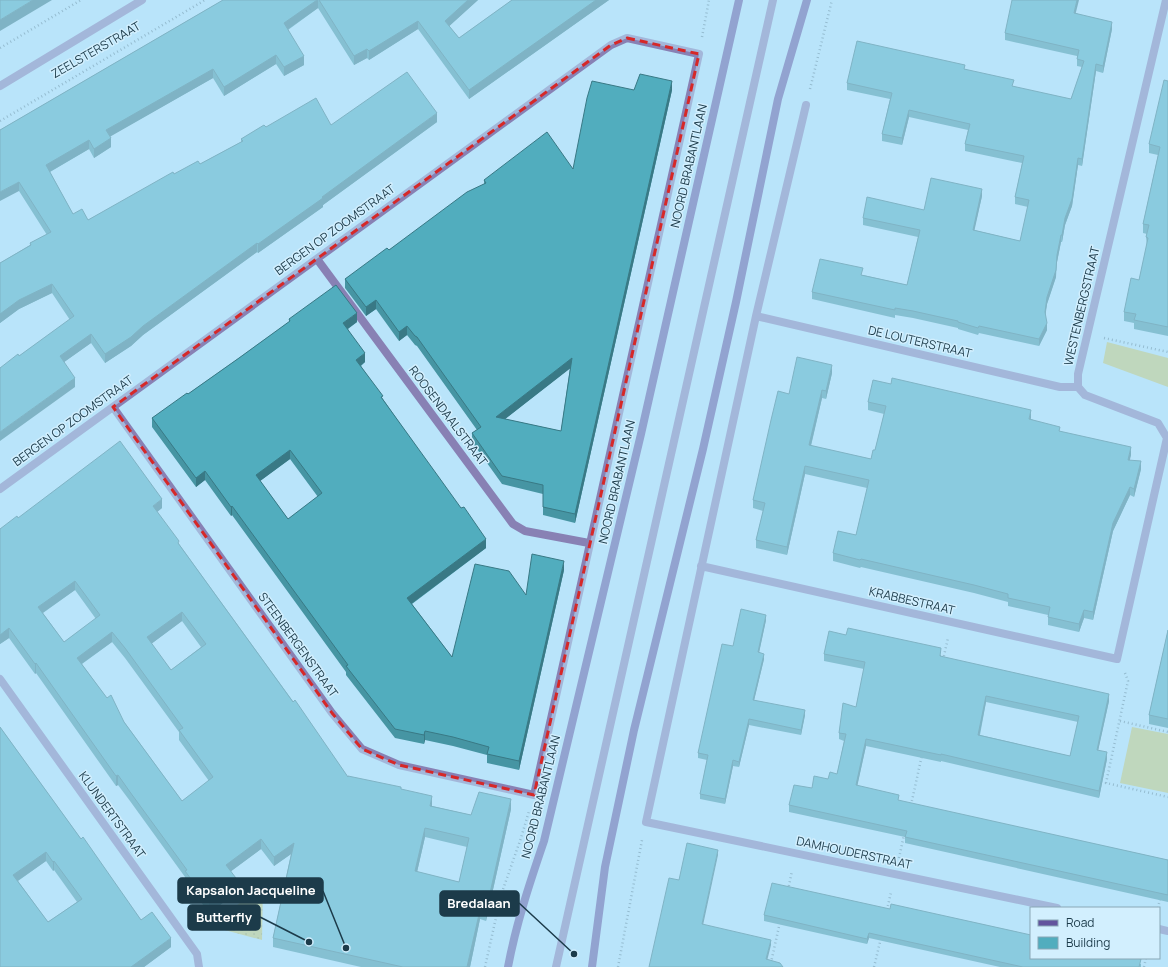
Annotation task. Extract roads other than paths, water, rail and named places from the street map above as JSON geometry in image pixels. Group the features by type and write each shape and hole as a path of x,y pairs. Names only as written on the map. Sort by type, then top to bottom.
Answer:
{"main road":[{"name":"NOORD BRABANTLAAN","path":"508,967 513,942 544,841 639,442 738,0"},
{"path":"592,967 605,867 634,730 703,449 778,99 807,0"}],"street":[{"name":"ZEELSTERSTRAAT","path":"0,86 142,0"},
{"path":"556,967 773,0"},
{"name":"WESTENBERGSTRAAT","path":"1078,387 1078,374 1087,334 1166,0"},
{"name":"BERGEN OP ZOOMSTRAAT","path":"0,489 611,45 627,38 699,54"},
{"name":"NOORD BRABANTLAAN","path":"534,795 699,54"},
{"path":"701,566 756,316 806,105"},
{"name":"ROOSENDAALSTRAAT","path":"317,258 514,524 525,532 590,543"},
{"name":"DE LOUTERSTRAAT","path":"756,316 1060,387 1078,387"},
{"name":"KRABBESTRAAT","path":"701,566 1117,659 1167,438 1158,423 1085,396 1078,387"},
{"name":"STEENBERGENSTRAAT","path":"113,407 332,713 362,749 399,765 534,795"},
{"name":"DAMHOUDERSTRAAT","path":"701,566 646,822 1052,907"},
{"name":"KLUNDERTSTRAAT","path":"0,679 197,954 199,967"}],"place":[{"name":"Butterfly","path":"309,942"},
{"name":"Kapsalon Jacqueline","path":"346,948"},
{"name":"Bredalaan","path":"574,954"}]}
